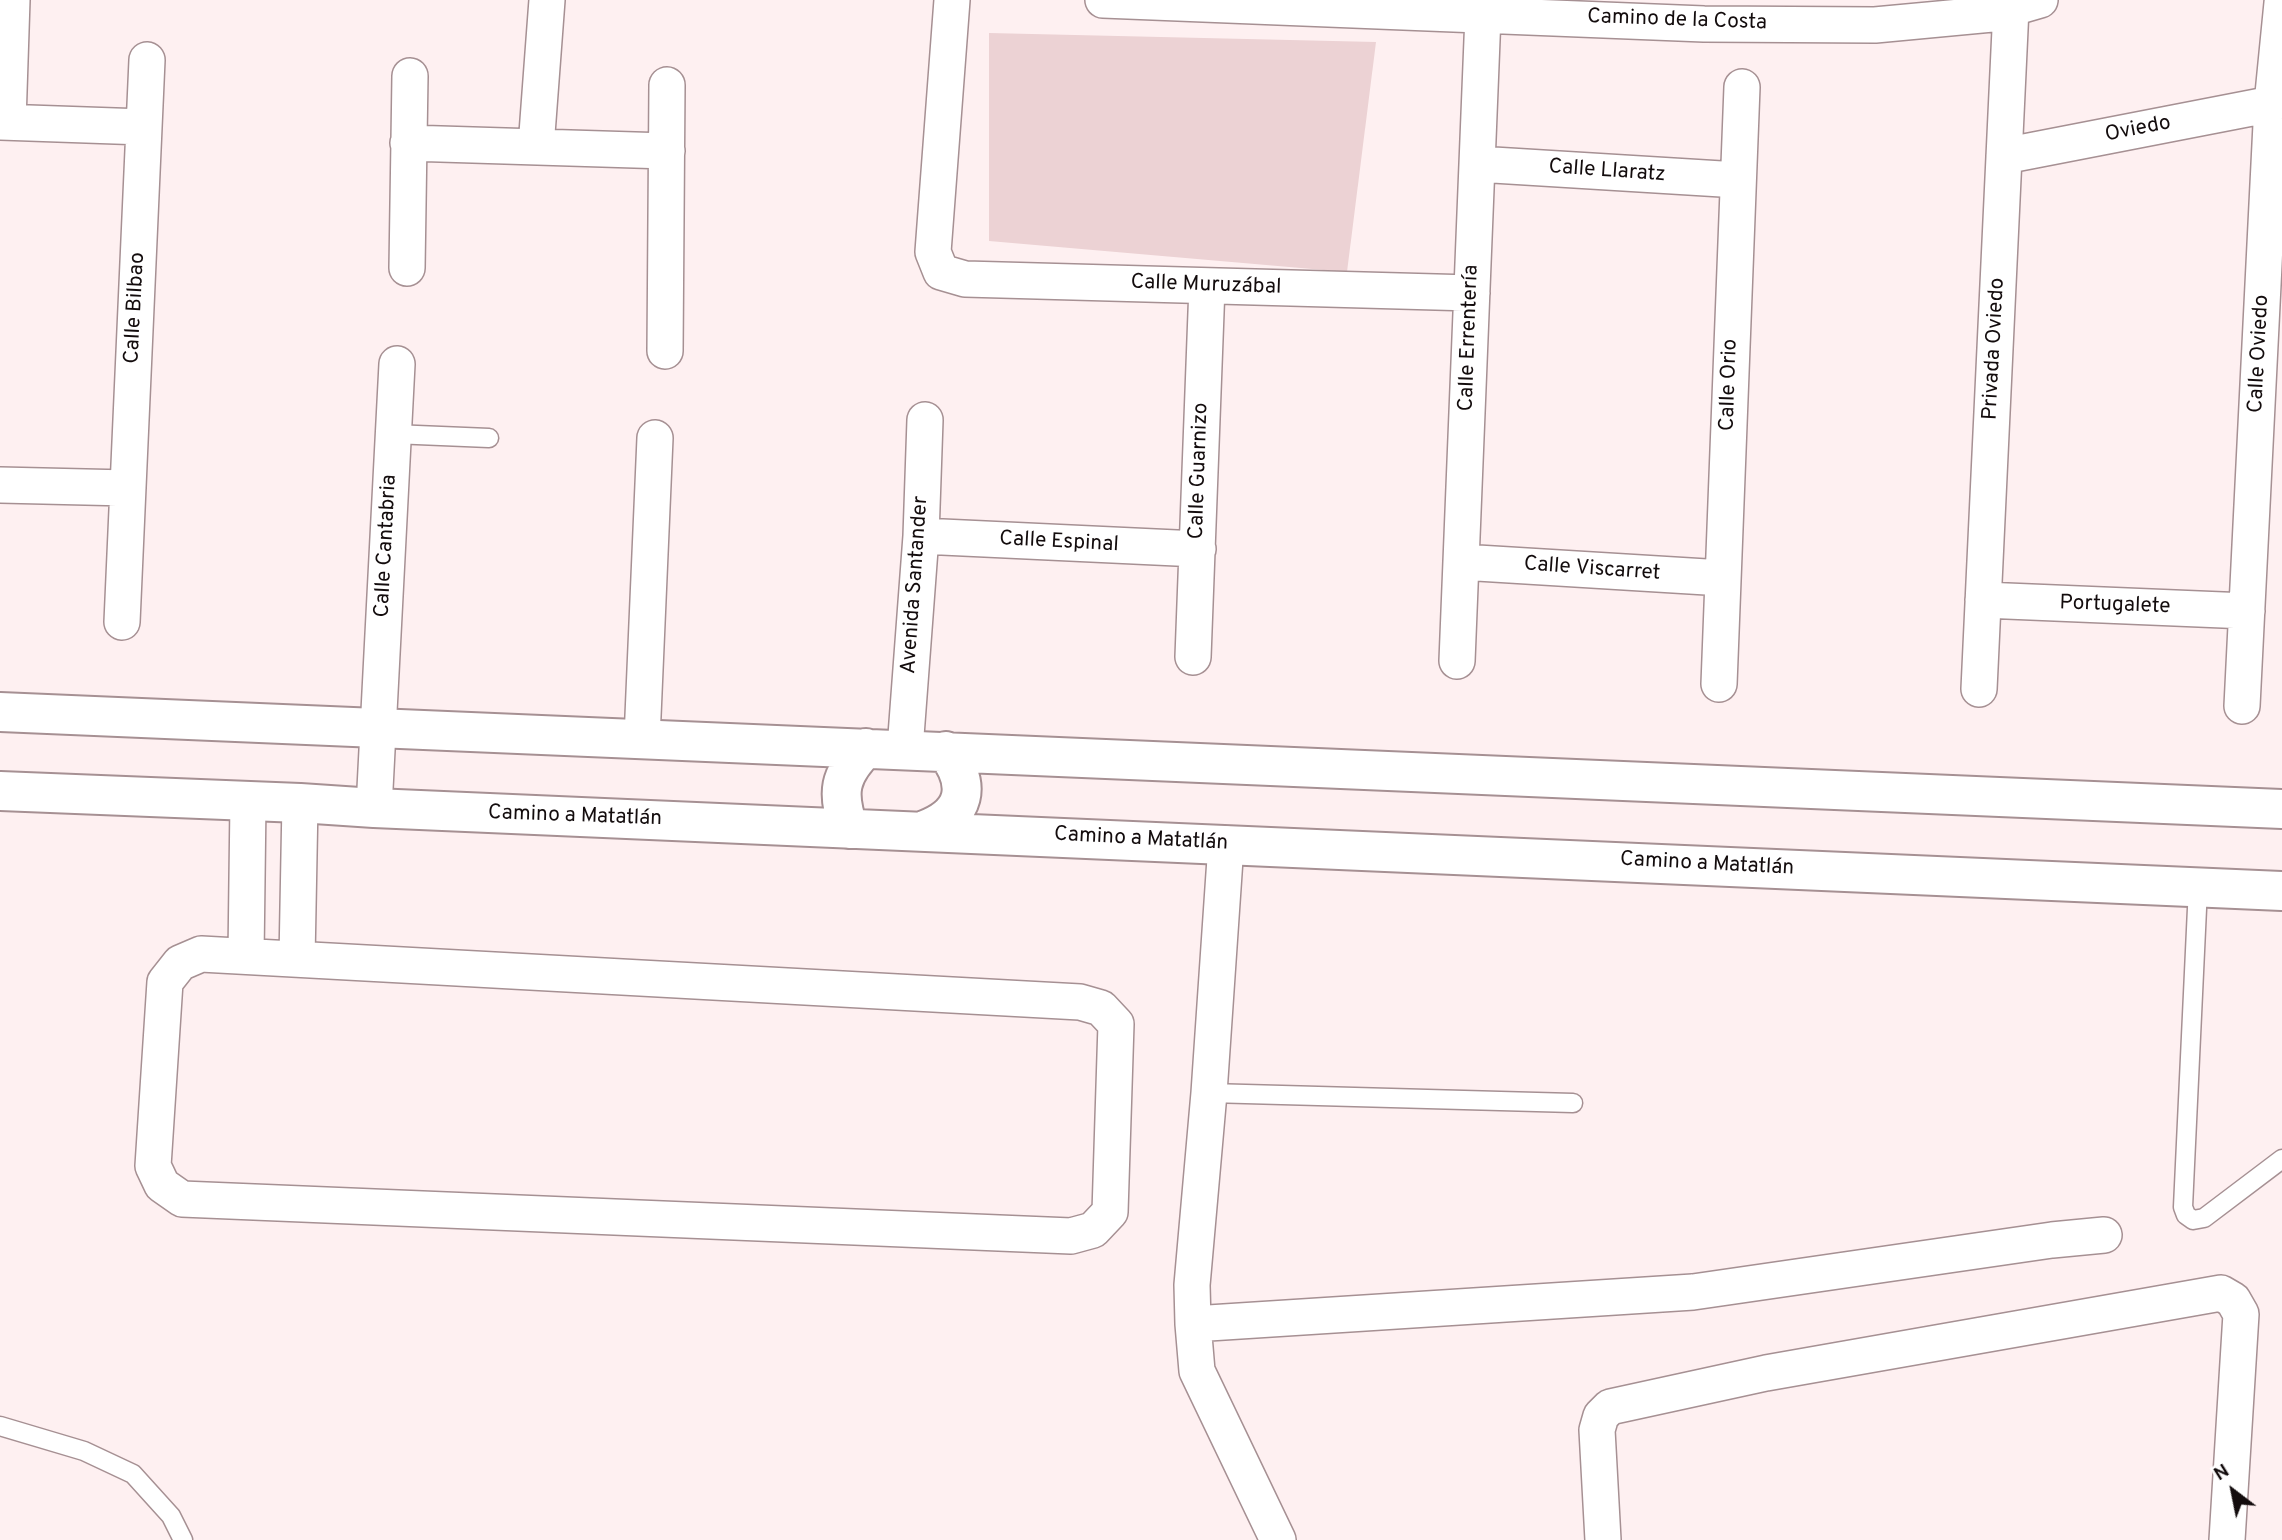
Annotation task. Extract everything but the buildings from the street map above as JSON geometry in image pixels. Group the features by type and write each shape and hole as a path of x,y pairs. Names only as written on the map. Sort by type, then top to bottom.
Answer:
{"street":[{"path":"12,0 4,122 144,127"},
{"path":"536,147 547,0"},
{"name":"Calle Muruzábal","path":"952,0 933,252 941,272 965,279 1472,293"},
{"name":"Camino de la Costa","path":"1103,0 1704,24 1875,25 1992,13 2025,4"},
{"name":"Calle Oviedo","path":"2242,706 2272,104 2282,3"},
{"name":"Privada Oviedo","path":"1979,689 2004,156 2025,4"},
{"name":"Calle Errentería","path":"1457,662 1483,15"},
{"name":"Calle Bilbao","path":"122,622 147,60"},
{"path":"407,268 410,76"},
{"path":"665,351 667,85"},
{"name":"Calle Orio","path":"1719,684 1742,87"},
{"name":"Oviedo","path":"2004,156 2272,104"},
{"path":"408,143 667,151"},
{"name":"Calle Llaratz","path":"1477,164 1738,180"},
{"name":"Calle Guarnizo","path":"1193,657 1207,286"},
{"name":"Calle Cantabria","path":"374,808 397,363"},
{"name":"Avenida Santander","path":"905,749 921,536 925,420"},
{"path":"642,739 655,438"},
{"path":"0,485 128,488"},
{"name":"Calle Espinal","path":"921,536 1198,549"},
{"name":"Calle Viscarret","path":"1461,562 1723,578"},
{"name":"Portugalete","path":"1983,600 2247,611"},
{"path":"0,712 2282,809"},
{"path":"849,828 841,807 841,785 850,764 866,748"},
{"path":"925,830 944,822 957,807 962,787 958,768 946,751"},
{"name":"Camino a Matatlán","path":"0,791 2282,891"},
{"path":"246,956 248,802"},
{"path":"297,959 299,803"},
{"path":"1226,844 1209,1093 1192,1285 1193,1324 1198,1371 1278,1540"},
{"path":"201,954 297,959 1080,1002 1101,1007 1116,1024 1110,1212 1093,1230 1071,1236 182,1199 162,1185 153,1167 165,982 180,963 201,954"},
{"path":"1193,1324 1693,1292 2052,1240 2104,1235"},
{"path":"1603,1540 1597,1430 1601,1416 1610,1407 1766,1373 2221,1293 2233,1300 2241,1314 2227,1540"}],"lane":[{"path":"393,434 489,438"},
{"path":"2197,887 2183,1207 2186,1215 2193,1220 2204,1218 2282,1159"},
{"path":"1209,1093 1573,1103"},
{"path":"0,1426 84,1451 133,1474 171,1516 183,1540"}],"shaded area":[{"path":"989,33 1376,42 1347,272 989,241"}]}
